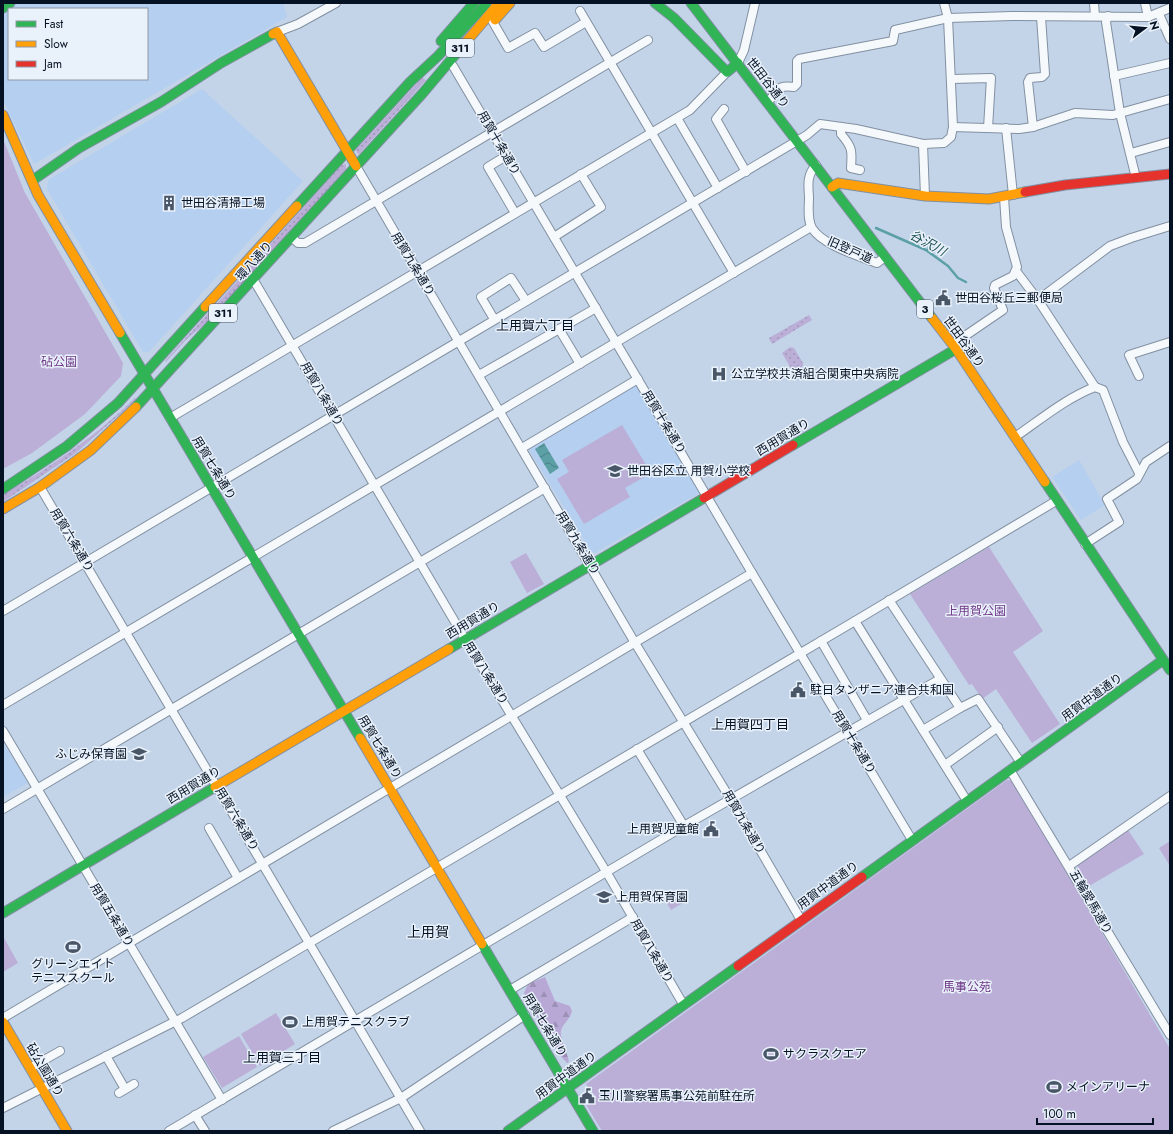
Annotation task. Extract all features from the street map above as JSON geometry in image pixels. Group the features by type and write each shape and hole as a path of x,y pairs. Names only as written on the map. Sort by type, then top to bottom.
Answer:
{"street":[{"path":"3,8 10,3"},
{"path":"33,180 79,148 161,102 221,63 277,32 298,24 336,3"},
{"path":"410,82 432,52 474,3"},
{"name":"環八通り","path":"3,489 47,462 73,442 118,403 410,82 438,56 487,3"},
{"name":"環八通り","path":"3,509 40,487 90,450 154,390 422,94 499,3"},
{"path":"422,94 453,66 510,3"},
{"path":"655,3 674,18 727,72"},
{"name":"世田谷通り","path":"691,3 956,349 1170,670"},
{"path":"170,418 690,110 727,72 738,63 744,50 754,3"},
{"path":"3,611 458,340 746,172 820,124 892,136 923,144 944,143 951,137 952,127 950,96 952,79 948,18 944,3"},
{"path":"1094,3 1096,16"},
{"path":"1145,3 1148,17"},
{"path":"768,102 778,88 782,86 794,87 797,84 797,61 799,59 893,41 895,30 948,18 1041,16 1148,17 1159,14 1170,8"},
{"path":"580,11 734,273"},
{"path":"1159,14 1170,39"},
{"path":"1033,127 1028,82 1030,78 1042,77 1045,74 1041,16"},
{"path":"1108,16 1106,22 1120,113 1136,178"},
{"path":"493,22 508,48 535,33 544,47 586,22"},
{"path":"277,32 356,166"},
{"path":"291,237 298,243 305,243 648,40"},
{"path":"1114,76 1170,63"},
{"name":"用賀十条通り","path":"453,66 708,495 752,573 801,652 846,731 912,840"},
{"path":"952,79 991,78 988,128"},
{"path":"952,127 1033,127 1075,113 1113,115 1170,100"},
{"path":"724,109 716,119 746,172"},
{"name":"用賀七条通り","path":"3,115 33,180 38,195 593,1131"},
{"path":"677,118 718,188"},
{"path":"841,127 841,134 852,150 851,168 860,170"},
{"path":"956,349 959,340 1004,310 994,288 995,285 1013,276 1017,267 1006,227 1008,196 1006,128"},
{"path":"1131,153 1170,142"},
{"path":"923,144 925,196"},
{"path":"506,156 488,167 516,213"},
{"path":"3,706 811,227 809,216 808,178 816,165"},
{"name":"用賀九条通り","path":"356,166 591,564 635,643 731,799 801,920"},
{"path":"554,237 601,207 581,174"},
{"path":"832,187 838,183 925,196 989,199 1065,185 1170,174"},
{"path":"1038,300 1110,246 1170,226"},
{"name":"旧登戸道","path":"811,227 835,246 862,258 877,263 885,257"},
{"path":"1016,271 1038,300 1095,387 1103,390 1123,442 1140,472"},
{"path":"494,319 481,297 511,278 526,301"},
{"name":"用賀八条通り","path":"253,279 419,562 607,873 684,1004"},
{"path":"479,375 596,308"},
{"path":"559,329 580,364"},
{"path":"1139,376 1129,356 1170,342"},
{"name":"西用賀通り","path":"3,913 956,349"},
{"path":"522,448 638,379"},
{"path":"1015,437 1060,406 1086,390 1095,387"},
{"path":"1085,544 1119,522 1107,499 1137,479 1146,462 1170,446"},
{"name":"用賀六条通り","path":"40,487 170,709 310,942 420,1131"},
{"path":"3,809 545,488"},
{"path":"3,1108 176,1022 855,621 1056,500"},
{"path":"3,1018 128,942 391,788 752,573"},
{"path":"889,600 960,708"},
{"path":"855,621 967,801"},
{"path":"821,641 867,720"},
{"name":"用賀中道通り","path":"508,1131 1163,660"},
{"path":"169,1131 846,731 940,679"},
{"path":"923,730 978,699 1021,763"},
{"path":"945,765 998,727"},
{"name":"用賀五条通り","path":"3,731 222,1100"},
{"path":"637,749 684,826"},
{"name":"五輪愛馬通り","path":"1010,770 1170,1035"},
{"path":"1069,866 1170,796"},
{"path":"209,828 238,878"},
{"path":"510,990 632,917"},
{"path":"333,1131 401,1098 524,1015"},
{"name":"砧公園通り","path":"3,1022 67,1131"},
{"path":"30,1068 60,1051"},
{"path":"106,1056 122,1091 134,1084"},
{"path":"195,1115 205,1131"}],"shaded area":[{"path":"16,3 283,3 287,17 34,164 3,100 3,10"},
{"path":"202,89 303,181 149,352 143,352 47,189 48,180"},
{"name":"世田谷区立 用賀小学校","path":"634,386 638,386 699,493 595,553 591,551 529,450 530,447"},
{"path":"1079,460 1105,505 1081,520 1052,477"},
{"path":"3,742 28,783 3,797"}],"green space":[{"path":"422,78 426,80 359,154 357,153 356,150"},
{"name":"砧公園","path":"3,139 25,193 123,363 121,376 85,414 32,453 3,469"},
{"path":"346,164 346,169 209,320 186,340 166,362 165,361 342,165"},
{"path":"809,315 812,320 772,344 769,338"},
{"path":"790,347 794,348 803,363 803,366 796,371 792,370 782,353"},
{"path":"135,398 137,399 76,453 3,502 3,495 72,450 105,425"},
{"path":"622,425 651,473 625,488 630,497 584,524 557,479 569,472 562,460"},
{"name":"上用賀公園","path":"989,547 1043,631 1013,652 1060,724 1032,743 996,689 982,699 972,684 969,685 910,594"},
{"path":"526,553 544,584 527,593 510,562"},
{"name":"馬事公苑","path":"1007,780 1013,781 1170,1049 1170,1131 602,1131 585,1103 595,1096 586,1084"},
{"path":"1128,830 1144,854 1089,886 1077,865"},
{"path":"1170,841 1170,866 1159,848"},
{"path":"675,890 683,903 671,910 664,898"},
{"path":"3,936 18,963 3,972"},
{"path":"545,977 555,1001 570,1006 572,1011 570,1017 562,1028 561,1033 569,1062 567,1063 554,1047 524,993 528,984"},
{"path":"276,1013 295,1044 260,1066 241,1034"},
{"path":"239,1036 257,1067 222,1088 203,1057"}],"water":[{"path":"544,443 559,468 550,474 535,449"}],"waterway":[{"name":"谷沢川","path":"876,228 926,250 948,266 958,278 966,282"},
{"path":"928,251 931,239"}],"traffic: fast":[{"path":"3,8 10,3"},
{"path":"441,41 474,3"},
{"path":"655,3 674,18 727,72 738,63"},
{"path":"691,3 932,318"},
{"path":"297,206 410,82 438,56 486,4"},
{"path":"33,180 79,148 161,102 221,63 273,34"},
{"path":"136,407 422,94 466,42"},
{"path":"3,489 67,446 118,403 205,307"},
{"path":"120,333 360,738"},
{"path":"793,445 956,349"},
{"path":"1045,482 1170,670"},
{"path":"449,649 704,498"},
{"path":"862,877 1163,660"},
{"path":"3,913 215,787"},
{"path":"482,944 593,1131"},
{"path":"508,1131 738,966"}],"traffic: slow":[{"path":"466,42 499,3"},
{"path":"495,20 510,3"},
{"path":"273,34 277,32 356,166"},
{"path":"3,115 38,195 120,333"},
{"path":"832,187 838,183 925,196 989,199 1025,192"},
{"path":"205,307 297,206"},
{"path":"932,318 956,349 1045,482"},
{"path":"3,509 40,487 91,450 136,407"},
{"path":"215,787 449,649"},
{"path":"360,738 482,944"},
{"path":"3,1022 67,1131"}],"traffic: jam":[{"path":"1025,192 1065,185 1170,174"},
{"path":"704,498 793,445"},
{"path":"738,966 862,877"}],"place":[{"name":"世田谷清掃工場","path":"169,203"},
{"name":"世田谷桜丘三郵便局","path":"943,298"},
{"name":"公立学校共済組合関東中央病院","path":"719,374"},
{"name":"世田谷区立 用賀小学校","path":"615,471"},
{"name":"駐日タンザニア連合共和国","path":"798,690"},
{"name":"ふじみ保育園","path":"139,754"},
{"name":"上用賀児童館","path":"711,829"},
{"name":"上用賀保育園","path":"604,897"},
{"name":"グリーンエイト テニススクール","path":"73,947"},
{"name":"上用賀テニスクラブ","path":"290,1022"},
{"name":"サクラスクエア","path":"771,1054"},
{"name":"メインアリーナ","path":"1054,1087"},
{"name":"玉川警察署馬事公苑前駐在所","path":"587,1096"}],"district":[{"name":"上用賀六丁目","path":"535,325"},
{"name":"上用賀四丁目","path":"750,724"},
{"name":"上用賀","path":"428,932"},
{"name":"上用賀三丁目","path":"282,1057"}]}
